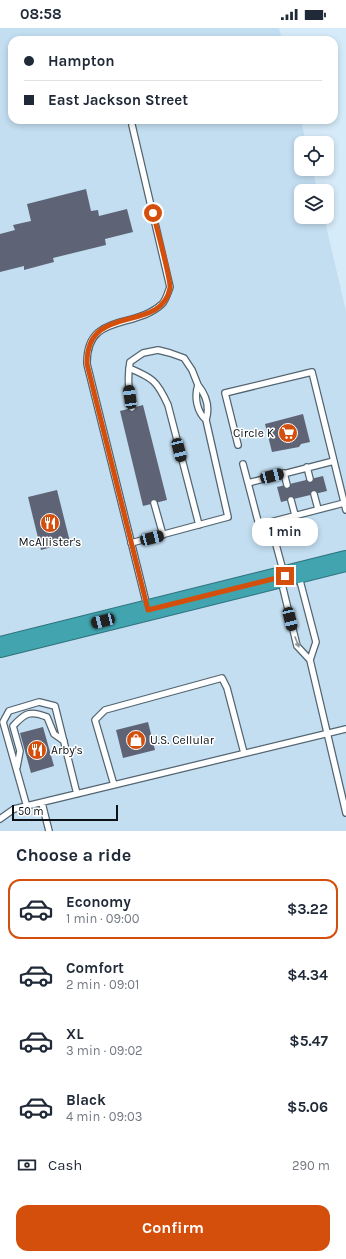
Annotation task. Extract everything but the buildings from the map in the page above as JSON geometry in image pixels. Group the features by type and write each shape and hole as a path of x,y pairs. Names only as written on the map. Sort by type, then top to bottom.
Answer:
{"highway":[{"path":"0,647 346,561"}],"lane":[{"path":"132,125 170,287 163,303 151,311 136,318 105,326 93,336 87,352 87,364 148,610"},
{"path":"131,543 228,517 206,420 208,412 204,392 198,385 192,370 184,358 158,350 143,353 130,362 127,378 132,408"},
{"path":"129,368 154,380 161,390 168,405 199,525"},
{"path":"238,445 225,393 312,372 346,510"},
{"path":"198,385 195,394 201,415 206,420"},
{"path":"248,483 334,461"},
{"path":"243,464 259,525 275,541 316,642 310,660"},
{"path":"307,468 310,479"},
{"path":"284,473 287,485"},
{"path":"314,494 318,509"},
{"path":"291,500 295,515"},
{"path":"154,503 163,535"},
{"path":"259,525 344,503"},
{"path":"288,575 297,646 310,660 346,813"},
{"path":"114,785 95,720 105,710 222,678 244,753"},
{"path":"27,807 3,722 9,711 39,702 55,706 77,794"},
{"path":"16,769 20,751 13,726 23,716 36,713 46,717 54,734 64,741"},
{"path":"0,818 14,809 346,729"},
{"path":"42,803 49,831"}],"shaded area":[{"path":"0,28 279,28 281,36 8,36 8,124 302,124 304,136 294,136 294,176 314,176 316,184 294,184 294,224 326,224 346,311 346,831 0,831"}],"place":[{"name":"Circle K","path":"288,433"},
{"name":"McAllister's","path":"50,523"},
{"name":"U.S. Cellular","path":"136,740"},
{"name":"Arby's","path":"37,750"}],"route":[{"path":"153,213 170,287 163,303 136,318 105,326 93,336 87,352 87,364 148,610 285,576"}]}
